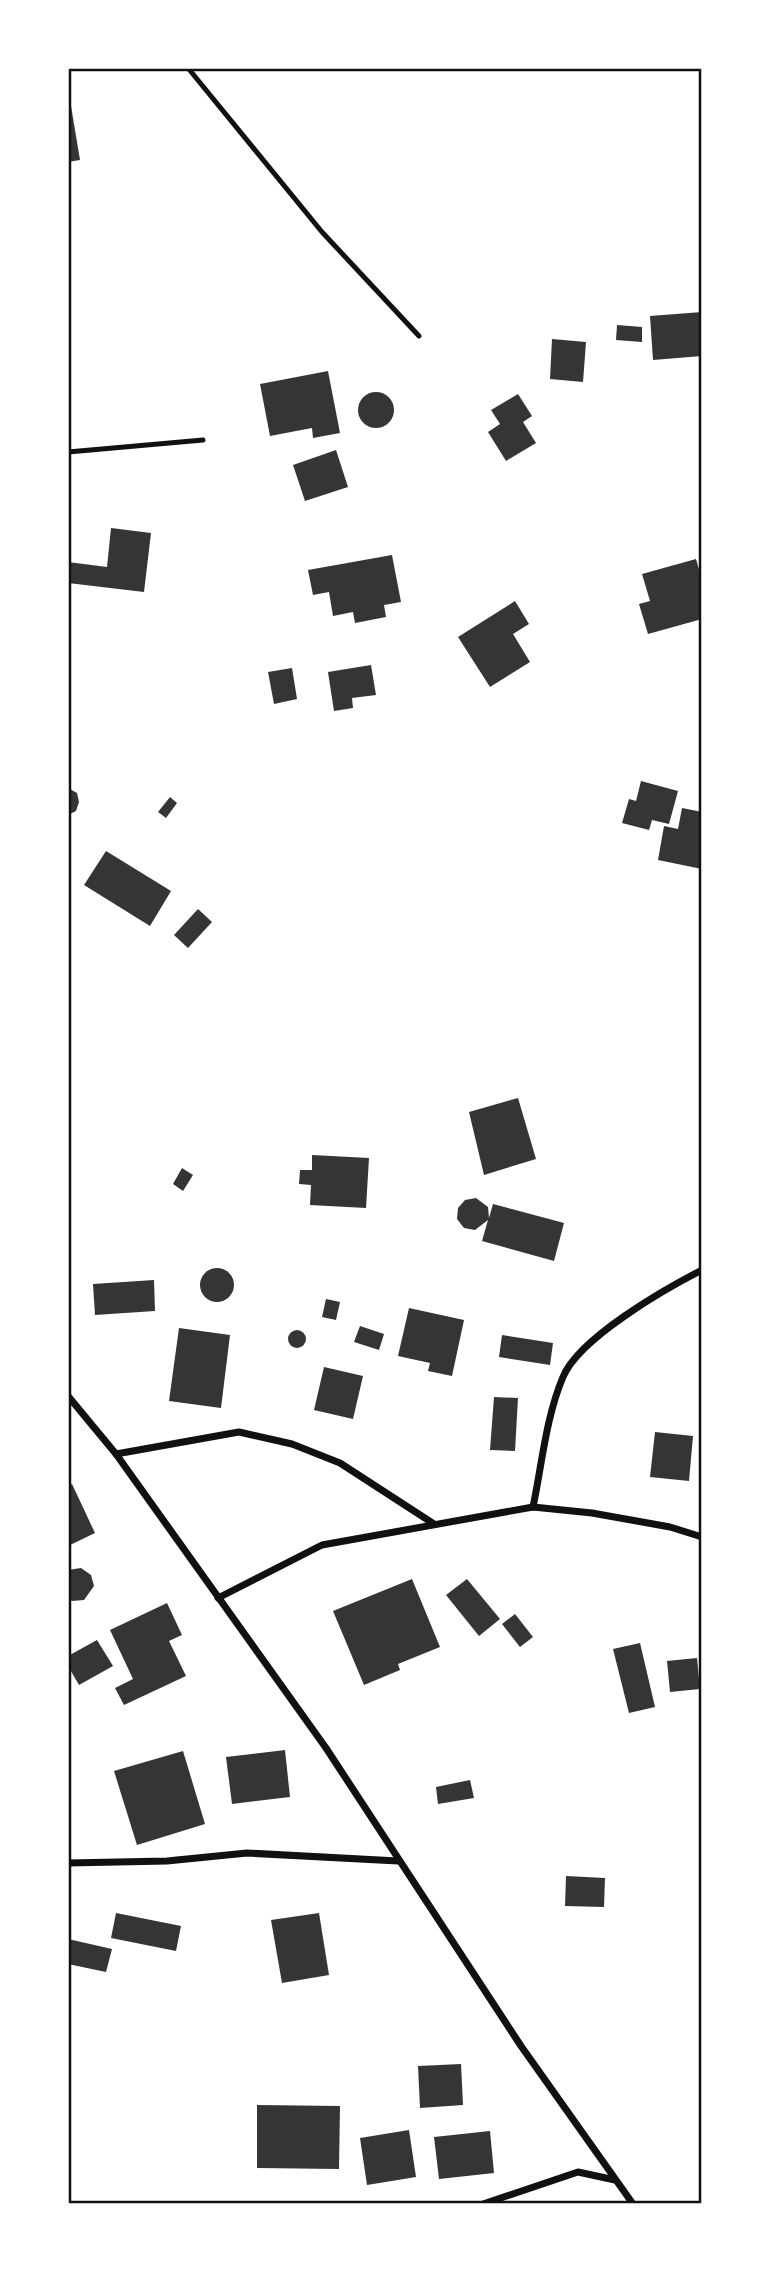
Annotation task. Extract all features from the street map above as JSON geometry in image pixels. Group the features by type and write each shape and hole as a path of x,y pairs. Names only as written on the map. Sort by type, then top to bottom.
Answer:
{"street":[{"path":"533,1507 552,1411 564,1374 598,1335 702,1270"},
{"path":"68,1396 117,1454 327,1748 398,1861 521,2046 632,2204"},
{"path":"117,1454 239,1432 292,1444 340,1463 435,1524"},
{"path":"218,1598 322,1545 533,1507 670,1527 702,1537"},
{"path":"68,1863 167,1861 247,1853 398,1861"},
{"path":"483,2204 578,2172 615,2180"}],"lane":[{"path":"188,68 322,232 419,336"},
{"path":"68,452 203,440"}],"building":[{"path":"68,106 71,106 80,160 68,162"},
{"path":"702,312 702,356 653,360 650,316"},
{"path":"617,325 642,327 642,342 616,340"},
{"path":"552,339 586,342 583,382 550,379"},
{"path":"328,371 340,433 313,438 312,428 270,436 260,384"},
{"path":"376,392 389,397 394,410 389,423 376,428 363,423 358,410 363,397"},
{"path":"518,394 532,416 523,422 536,443 506,461 488,432 500,424 491,410"},
{"path":"336,450 348,487 305,501 293,465"},
{"path":"111,528 151,533 144,592 68,583 68,562 107,567"},
{"path":"392,555 401,602 384,605 386,617 355,623 353,612 333,616 329,592 313,595 308,570"},
{"path":"696,559 702,580 702,619 648,634 639,604 650,601 642,574"},
{"path":"515,601 529,624 513,634 530,662 490,687 458,637"},
{"path":"371,665 376,695 352,698 353,708 334,711 328,672"},
{"path":"292,668 297,699 274,704 268,672"},
{"path":"641,781 678,791 669,824 652,820 649,830 622,823 629,799 636,801"},
{"path":"68,788 77,793 79,802 76,811 68,815"},
{"path":"170,797 177,803 166,818 158,812"},
{"path":"682,808 702,812 702,869 658,860 664,826 678,829"},
{"path":"106,851 171,891 150,926 84,885"},
{"path":"198,909 212,922 188,948 174,935"},
{"path":"518,1098 536,1159 484,1175 469,1112"},
{"path":"312,1155 369,1158 366,1208 310,1205 311,1185 299,1184 300,1170 312,1170"},
{"path":"182,1168 193,1175 183,1191 173,1184"},
{"path":"476,1198 488,1207 489,1218 493,1204 564,1223 554,1261 482,1241 488,1220 475,1230 464,1228 457,1219 458,1208 465,1200"},
{"path":"217,1268 229,1273 234,1285 229,1297 217,1302 205,1297 200,1285 205,1273"},
{"path":"154,1280 155,1311 95,1315 93,1284"},
{"path":"326,1299 340,1302 336,1320 322,1317"},
{"path":"409,1308 464,1320 452,1376 428,1371 430,1363 398,1356"},
{"path":"360,1326 384,1334 379,1350 354,1342"},
{"path":"179,1328 230,1335 221,1408 169,1401"},
{"path":"297,1330 303,1333 306,1339 303,1345 297,1348 291,1345 288,1339 291,1333"},
{"path":"502,1335 553,1343 550,1365 499,1357"},
{"path":"324,1367 363,1376 353,1419 314,1410"},
{"path":"494,1397 518,1398 515,1451 490,1450"},
{"path":"655,1432 693,1436 689,1481 650,1477"},
{"path":"72,1484 95,1533 68,1546 68,1486"},
{"path":"81,1568 91,1575 94,1586 84,1600 72,1601 68,1599 68,1570"},
{"path":"412,1579 440,1647 398,1664 400,1670 364,1685 333,1611"},
{"path":"467,1579 500,1619 479,1636 446,1595"},
{"path":"167,1603 182,1635 169,1641 186,1676 124,1705 115,1688 133,1679 110,1630"},
{"path":"515,1614 533,1637 520,1647 502,1624"},
{"path":"97,1640 113,1666 79,1685 68,1666 68,1656"},
{"path":"640,1643 655,1707 629,1713 613,1649"},
{"path":"697,1658 700,1689 670,1692 667,1661"},
{"path":"285,1750 290,1797 232,1804 226,1757"},
{"path":"183,1751 205,1824 137,1845 114,1771"},
{"path":"470,1780 474,1798 438,1804 436,1787"},
{"path":"566,1876 605,1878 604,1907 565,1906"},
{"path":"116,1913 181,1926 176,1951 111,1938"},
{"path":"319,1913 329,1975 282,1983 271,1920"},
{"path":"68,1939 112,1949 106,1972 68,1964"},
{"path":"461,2064 463,2105 420,2108 418,2066"},
{"path":"257,2105 340,2106 339,2169 257,2168"},
{"path":"409,2130 416,2177 367,2185 360,2138"},
{"path":"490,2131 494,2173 439,2179 434,2137"}]}
